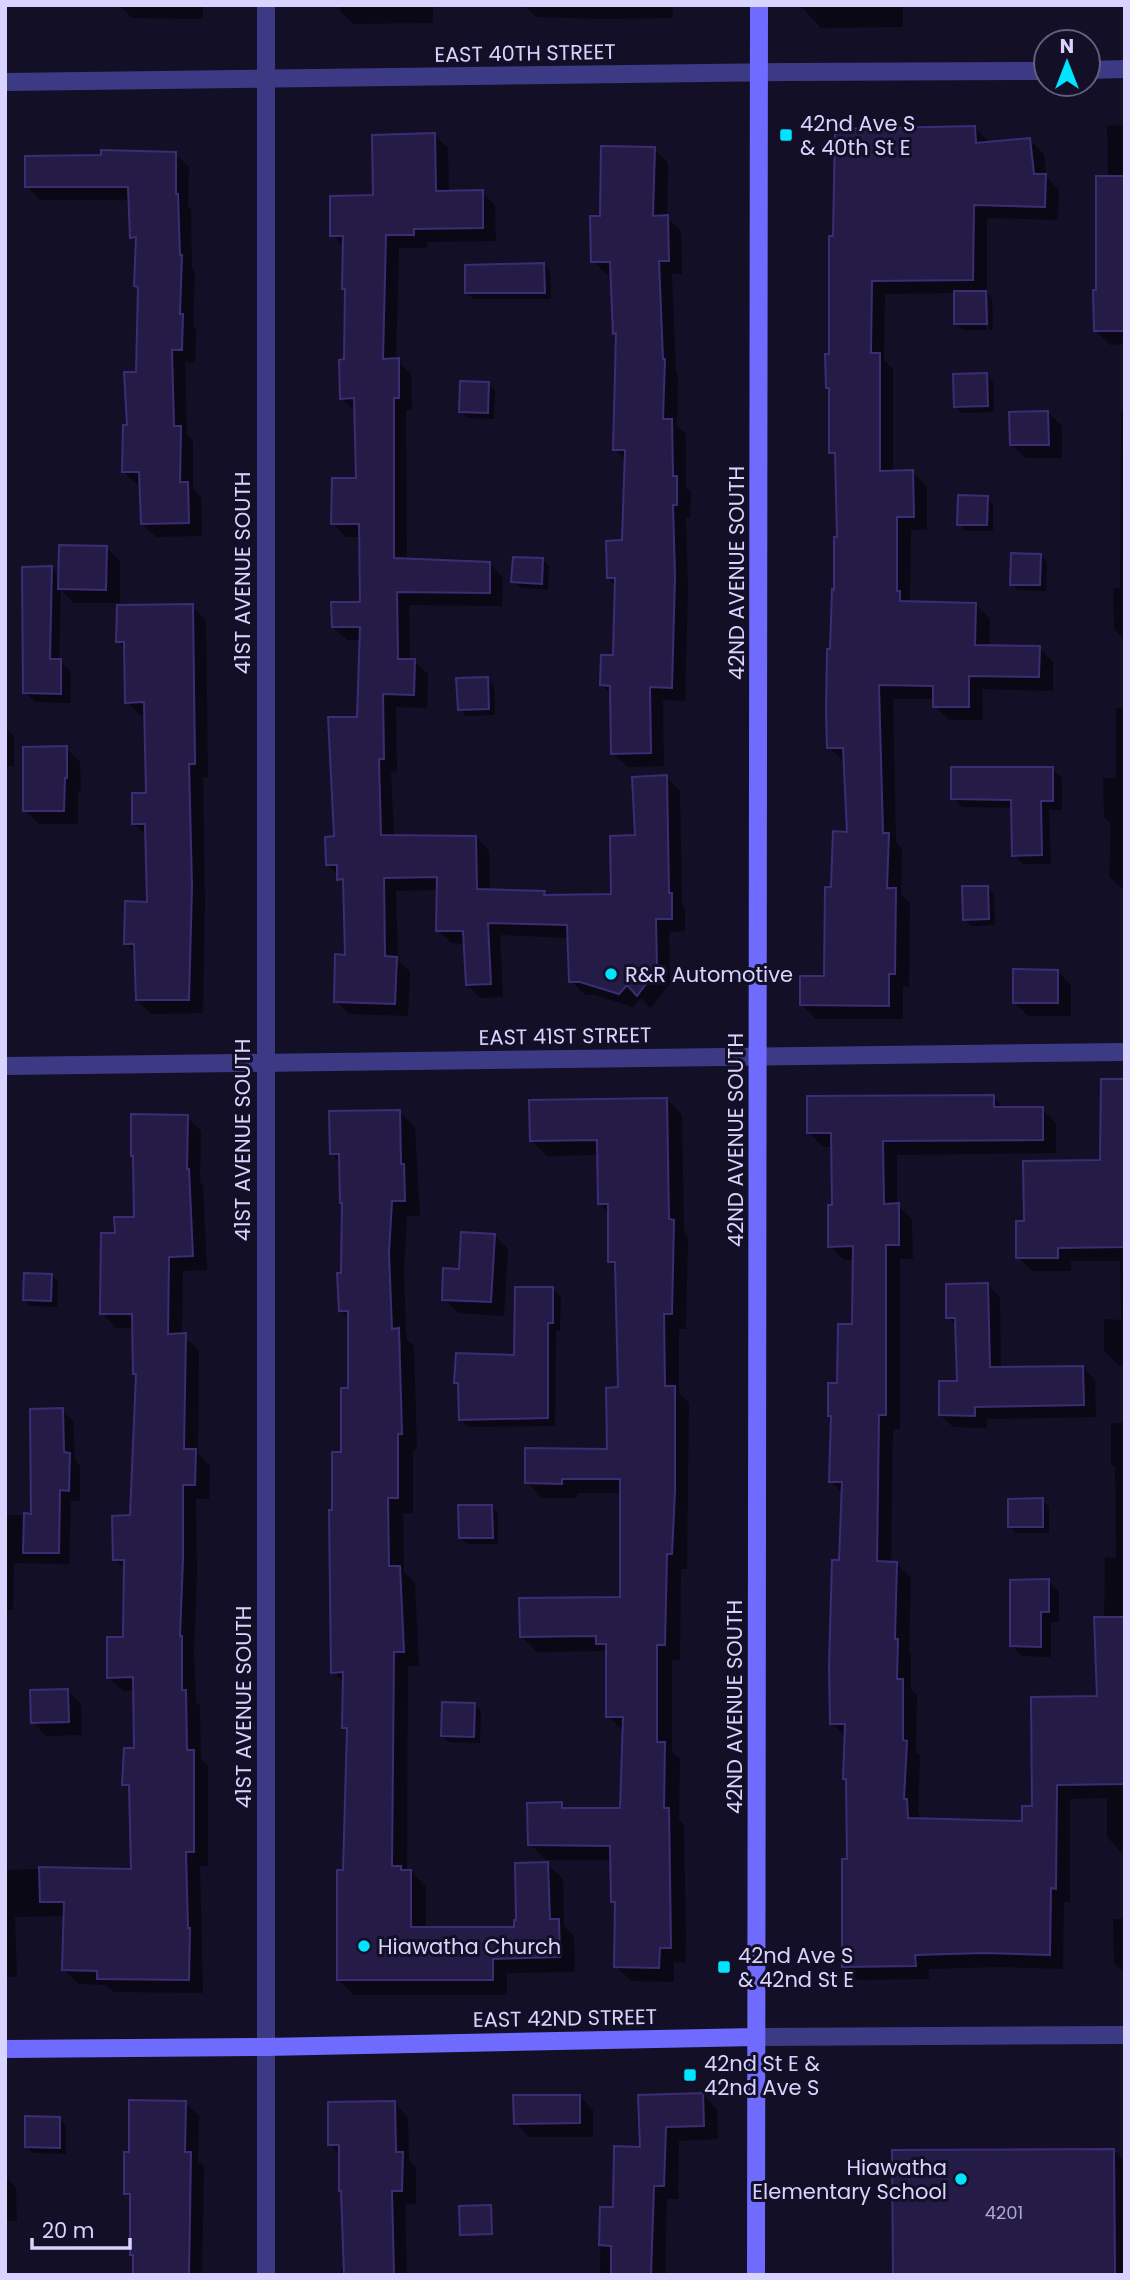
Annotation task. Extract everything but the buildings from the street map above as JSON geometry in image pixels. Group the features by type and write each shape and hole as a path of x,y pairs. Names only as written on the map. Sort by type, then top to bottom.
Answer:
{"street":[{"name":"41ST AVENUE SOUTH","path":"266,5 266,2275"},
{"name":"42ND AVENUE SOUTH","path":"756,2275 759,5"},
{"path":"1102,70 1125,69"},
{"name":"EAST 40TH STREET","path":"5,82 1032,71"},
{"name":"EAST 41ST STREET","path":"5,1066 1125,1052"},
{"name":"EAST 42ND STREET","path":"5,2049 266,2047 756,2037 1125,2035"}],"place":[{"name":"42nd Ave S & 40th St E","path":"786,135"},
{"name":"R&R Automotive","path":"611,974"},
{"name":"Hiawatha Church","path":"364,1946"},
{"name":"42nd Ave S & 42nd St E","path":"724,1967"},
{"name":"42nd St E & 42nd Ave S","path":"690,2075"},
{"name":"Hiawatha Elementary School","path":"961,2179"}]}
